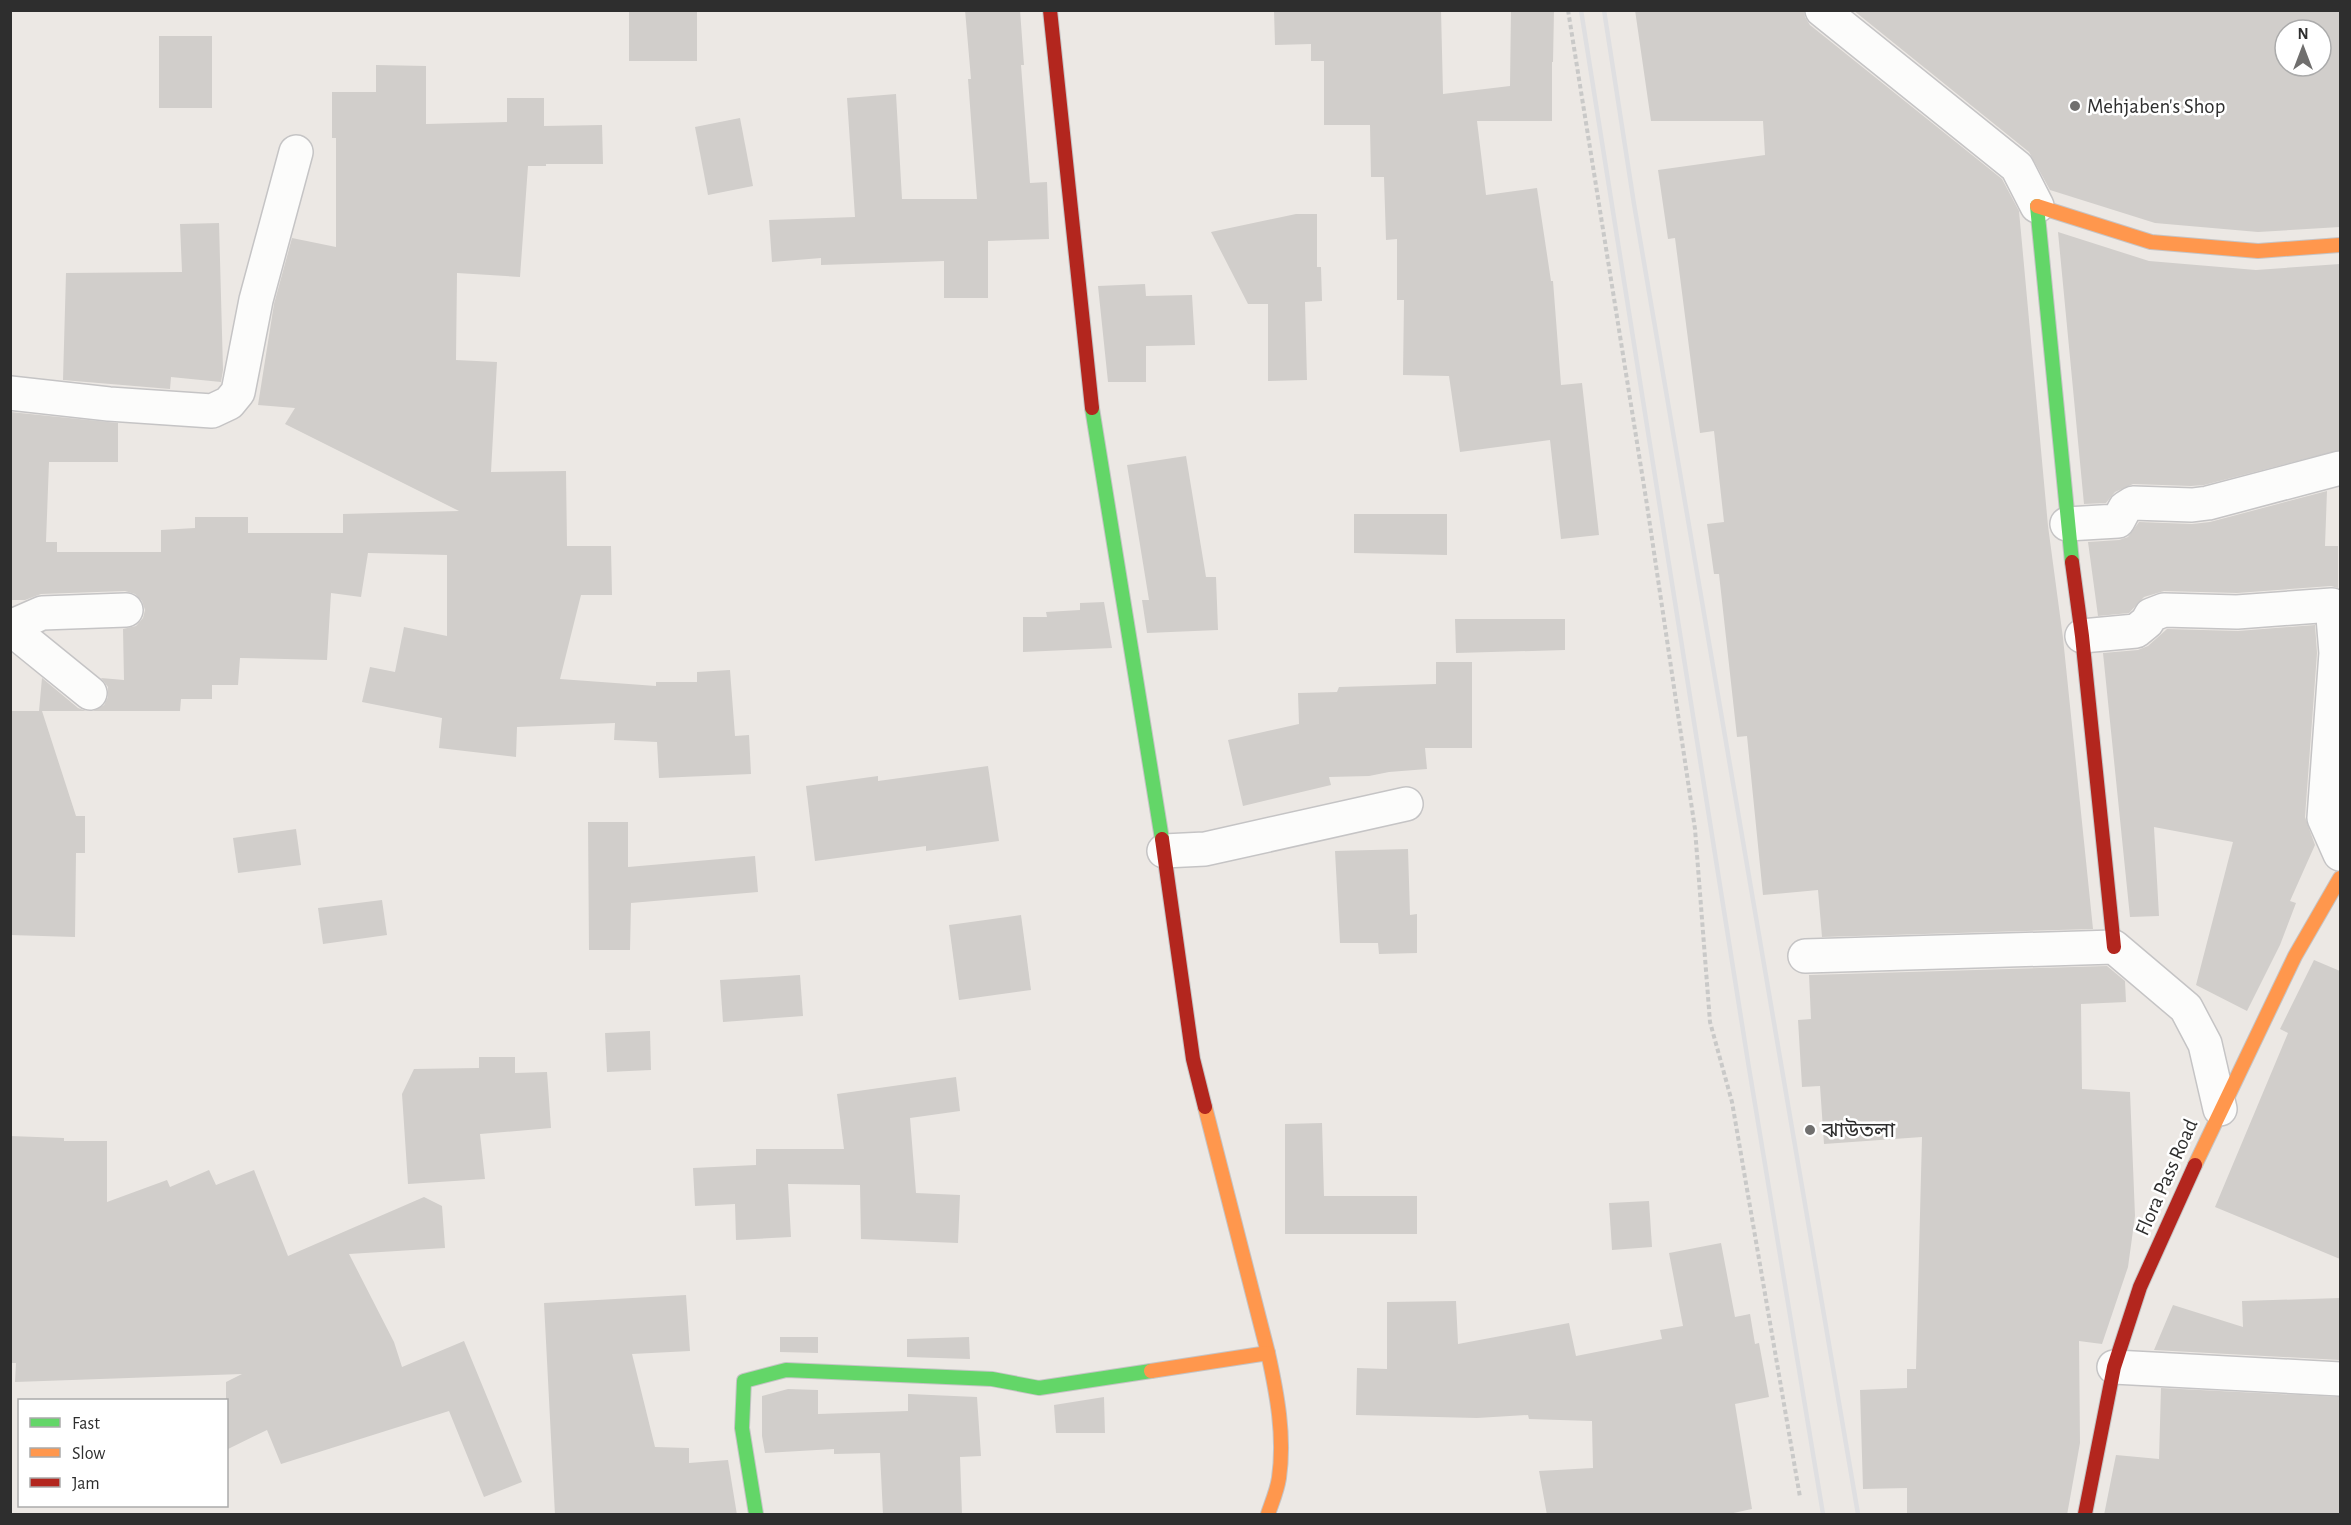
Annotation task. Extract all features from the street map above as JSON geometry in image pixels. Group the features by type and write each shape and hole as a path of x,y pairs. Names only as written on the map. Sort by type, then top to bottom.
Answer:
{"street":[{"path":"1050,10 1094,425 1164,851 1193,1059 1278,1398 1281,1448 1278,1480 1268,1515"},
{"path":"1822,10 2018,167 2037,206 2067,524 2082,636 2114,947"},
{"path":"10,393 109,404 212,411 229,403 238,392 256,300 296,152"},
{"path":"2037,206 2151,242 2258,251 2340,245"},
{"path":"2067,524 2118,521 2125,508 2133,503 2192,506 2340,468"},
{"path":"2082,636 2136,631 2151,615 2164,610 2237,612 2336,598 2336,653 2324,818 2340,854"},
{"path":"90,693 10,628 42,613 126,610"},
{"path":"1164,851 1205,849 1406,804"},
{"name":"Flora Pass Road","path":"2085,1515 2114,1367 2140,1287 2220,1109 2295,956 2340,878"},
{"path":"1805,956 2114,947 2186,1008 2205,1044 2220,1109"},
{"path":"756,1515 742,1428 744,1381 786,1370 992,1379 1039,1388 1268,1353"},
{"path":"2114,1367 2340,1379"}],"path":[{"path":"1568,10 1647,506 1695,829 1710,1022 1732,1102 1800,1497"}],"building":[{"path":"629,10 697,10 697,61 629,61"},
{"path":"965,10 1020,10 1024,65 1021,65 1030,183 1047,182 1049,239 988,241 988,298 944,298 944,261 821,265 821,258 772,262 769,220 855,217 847,98 896,94 902,199 977,199"},
{"path":"1274,10 1441,10 1443,94 1510,86 1511,10 1554,10 1552,121 1477,121 1486,195 1537,188 1551,281 1553,281 1561,385 1582,383 1599,535 1561,539 1550,440 1460,452 1449,376 1403,375 1404,300 1397,300 1397,239 1386,240 1384,177 1371,177 1370,125 1324,125 1324,61 1311,61 1311,44 1275,45"},
{"path":"1635,10 1804,10 1810,25 2002,179 2019,211 2048,526 2063,638 2093,929 1822,937 1818,890 1763,895 1747,736 1737,737 1719,574 1714,574 1707,524 1724,522 1714,431 1700,433 1675,238 1668,239 1658,170 1765,155 1763,121 1651,121"},
{"path":"1853,10 2339,10 2340,227 2258,232 2155,223 2050,190 2029,152"},
{"path":"159,36 212,36 212,108 159,108"},
{"path":"376,65 426,66 426,124 507,122 507,98 544,98 544,126 602,125 603,164 528,166 520,277 457,273 456,360 497,362 491,472 566,471 567,546 611,546 612,595 581,595 560,679 656,686 656,682 697,682 697,672 730,670 735,736 749,735 751,774 659,778 657,742 614,740 615,723 517,727 516,757 439,748 442,718 362,702 370,667 395,672 404,627 447,636 447,555 368,553 361,597 331,593 327,660 240,658 238,685 212,685 212,699 181,699 180,711 93,711 104,705 108,697 108,687 101,678 124,680 123,629 136,626 143,618 145,610 142,601 135,594 125,591 41,594 25,600 10,600 10,412 118,423 118,462 49,462 46,542 57,542 57,552 161,552 161,530 195,528 195,517 248,517 248,533 343,533 343,514 459,511 285,424 295,408 258,405 274,304 292,238 336,247 336,138 332,138 332,92 376,92"},
{"path":"740,118 753,186 708,195 695,127"},
{"path":"1296,214 1317,214 1317,267 1321,267 1322,301 1305,302 1307,380 1268,381 1268,304 1248,304 1211,232"},
{"path":"219,223 223,370 221,382 171,377 170,389 63,380 66,273 182,272 180,224"},
{"path":"2058,232 2149,261 2256,270 2340,264 2340,450 2204,485 2133,484 2115,492 2106,503 2084,504"},
{"path":"1145,284 1146,296 1192,295 1195,345 1146,346 1146,382 1108,382 1098,286"},
{"path":"1186,456 1206,577 1216,577 1218,630 1147,633 1142,600 1149,600 1127,465"},
{"path":"2327,491 2325,546 2338,546 2338,588 2331,586 2237,593 2164,591 2144,597 2129,613 2098,616 2088,542 2119,540 2128,537 2139,522 2192,524 2210,522"},
{"path":"1354,514 1447,514 1447,555 1354,553"},
{"path":"1104,602 1112,648 1023,652 1023,617 1047,617 1046,612 1080,610 1080,603"},
{"path":"1455,619 1565,619 1565,650 1456,653"},
{"path":"2315,625 2317,653 2305,817 2315,845 2290,901 2296,903 2280,945 2247,1011 2196,985 2233,842 2154,827 2159,916 2130,917 2103,653 2138,650 2148,646 2167,629 2238,631"},
{"path":"1436,662 1472,662 1472,748 1425,748 1427,769 1369,776 1329,777 1331,785 1243,806 1228,740 1299,724 1298,693 1337,692 1339,687 1436,684"},
{"path":"42,678 78,708 86,711 42,711 76,816 85,816 85,853 76,853 75,937 10,935 10,711 39,711"},
{"path":"988,766 999,841 926,851 926,846 815,861 806,786 878,776 878,781"},
{"path":"588,822 628,822 628,867 755,856 758,892 631,903 630,950 589,950"},
{"path":"296,829 301,865 238,873 233,838"},
{"path":"1408,849 1410,915 1417,914 1417,953 1379,954 1378,943 1340,943 1335,851"},
{"path":"382,900 387,935 323,944 318,908"},
{"path":"1021,915 1031,990 959,1000 949,925"},
{"path":"2314,960 2340,971 2340,1259 2215,1207 2288,1033 2280,1029"},
{"path":"2107,966 2125,981 2126,1002 2081,1004 2082,1089 2130,1092 2135,1216 2128,1267 2102,1344 2079,1341 2080,1443 2067,1515 1907,1515 1907,1488 1863,1489 1860,1390 1907,1388 1907,1369 1916,1369 1922,1137 1824,1144 1820,1086 1802,1087 1798,1020 1811,1019 1809,975"},
{"path":"800,975 803,1016 723,1022 720,980"},
{"path":"650,1031 651,1070 607,1072 605,1033"},
{"path":"479,1057 515,1057 515,1073 547,1072 551,1128 480,1134 485,1179 408,1184 402,1094 414,1069 479,1068"},
{"path":"956,1077 960,1111 910,1118 916,1193 960,1195 958,1243 861,1239 860,1185 788,1184 791,1237 736,1240 735,1204 695,1206 693,1168 756,1165 756,1149 844,1149 837,1094"},
{"path":"1322,1123 1324,1196 1417,1196 1417,1234 1285,1234 1285,1124"},
{"path":"10,1136 64,1138 64,1141 107,1141 107,1202 167,1180 170,1187 209,1170 216,1185 254,1170 288,1256 424,1197 442,1206 445,1248 349,1254 394,1342 402,1367 464,1341 522,1482 484,1497 449,1411 281,1464 267,1430 228,1449 226,1382 242,1374 15,1382 16,1363 10,1363"},
{"path":"1649,1201 1652,1247 1612,1250 1609,1203"},
{"path":"1721,1243 1735,1317 1750,1314 1755,1344 1759,1343 1769,1397 1735,1404 1752,1509 1724,1515 1547,1515 1539,1471 1593,1468 1592,1421 1529,1419 1528,1415 1477,1418 1356,1415 1357,1368 1387,1369 1387,1302 1456,1301 1458,1344 1569,1323 1576,1356 1662,1339 1660,1330 1683,1326 1669,1253"},
{"path":"686,1295 690,1351 632,1354 655,1447 689,1448 689,1463 728,1460 737,1515 555,1515 544,1303"},
{"path":"2340,1298 2340,1360 2154,1350 2173,1305 2243,1327 2242,1301"},
{"path":"780,1337 818,1337 818,1353 780,1352"},
{"path":"969,1337 970,1359 907,1357 907,1339"},
{"path":"2161,1388 2340,1397 2340,1515 2104,1515 2116,1455 2159,1459"},
{"path":"788,1389 818,1390 818,1414 908,1411 908,1394 977,1397 981,1456 960,1457 962,1515 883,1515 880,1453 834,1454 834,1449 765,1453 762,1436 762,1396"},
{"path":"1104,1397 1105,1433 1056,1433 1054,1405"}],"railway":[{"path":"1581,10 1748,1062 1823,1514"},
{"path":"1604,10 1634,204 1858,1514"}],"traffic: fast":[{"path":"2037,206 2072,562"},
{"path":"1092,408 1162,839"},
{"path":"756,1514 742,1428 744,1381 786,1370 992,1379 1039,1388 1151,1371"}],"traffic: slow":[{"path":"2037,206 2151,242 2258,251 2340,245"},
{"path":"2195,1165 2295,956 2340,878"},
{"path":"1205,1107 1268,1353"},
{"path":"1151,1371 1268,1353 1281,1431 1278,1483 1268,1514"}],"traffic: jam":[{"path":"1050,10 1092,408"},
{"path":"2072,562 2082,636 2114,947"},
{"path":"1162,839 1193,1059 1205,1107"},
{"path":"2085,1514 2114,1367 2140,1287 2195,1165"}],"place":[{"name":"Mehjaben's Shop","path":"2075,106"},
{"name":"ঝাউতলা","path":"1810,1130"}]}
